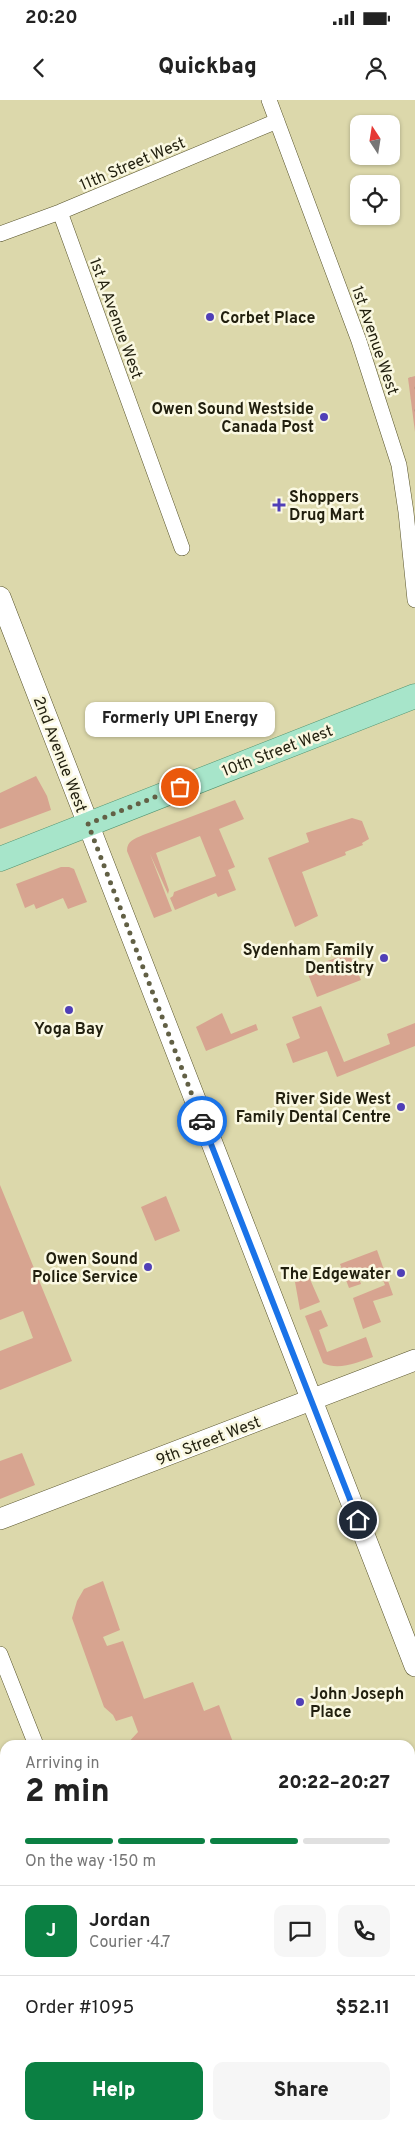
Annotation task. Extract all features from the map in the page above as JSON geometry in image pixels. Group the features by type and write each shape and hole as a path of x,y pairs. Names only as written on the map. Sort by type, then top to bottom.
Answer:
{"main road":[{"name":"10th Street West","path":"0,859 415,696"}],"street":[{"name":"1st Avenue West","path":"269,100 359,341 399,465 415,600"},
{"name":"11th Street West","path":"0,234 60,212 278,121"},
{"name":"1st A Avenue West","path":"60,212 182,548"},
{"name":"2nd Avenue West","path":"0,597 415,1666"},
{"name":"9th Street West","path":"0,1518 415,1360"},
{"path":"0,1654 34,1740"}],"green space":[{"path":"415,376 415,432 408,378"},
{"path":"36,776 47,796 51,810 0,829 0,793"},
{"path":"235,800 244,819 219,829 235,867 228,870 236,890 218,897 216,893 175,910 170,898 174,892 216,876 200,836 156,853 169,890 168,894 150,854 172,911 154,918 127,851 130,843 143,835"},
{"path":"352,818 362,821 369,839 362,843 363,845 345,852 346,855 302,872 318,916 295,927 268,858 309,842 306,833"},
{"path":"61,867 74,869 87,902 68,909 63,898 36,909 34,904 25,908 16,884"},
{"path":"349,953 361,980 317,997 306,969"},
{"path":"321,1006 344,1062 390,1044 387,1034 415,1023 415,1046 337,1077 327,1051 293,1063 286,1044 300,1038 292,1017"},
{"path":"222,1013 231,1034 256,1024 258,1030 206,1051 196,1027"},
{"path":"0,1185 72,1361 0,1390 0,1351 33,1338 23,1311 0,1320"},
{"path":"166,1196 180,1231 155,1241 141,1207"},
{"path":"377,1250 393,1295 373,1301 381,1322 363,1329 353,1298 385,1285 379,1270 359,1278 361,1284 349,1288 340,1264"},
{"path":"309,1277 320,1302 300,1310 295,1282"},
{"path":"321,1310 328,1326 319,1330 327,1352 366,1337 373,1357 342,1366 323,1363 305,1316"},
{"path":"22,1453 35,1485 0,1499 0,1461"},
{"path":"103,1581 120,1630 103,1637 107,1646 123,1641 144,1699 193,1682 204,1711 219,1705 232,1740 131,1740 138,1732 132,1716 116,1721 113,1715 104,1707 72,1618 77,1601 84,1589"}],"way so far":[{"path":"180,787 88,824 202,1121"}],"place":[{"name":"Corbet Place","path":"210,317"},
{"name":"Owen Sound Westside Canada Post","path":"324,417"},
{"name":"Shoppers Drug Mart","path":"279,505"},
{"name":"Formerly UPI Energy","path":"180,787"},
{"name":"Sydenham Family Dentistry","path":"384,958"},
{"name":"Yoga Bay","path":"69,1010"},
{"name":"River Side West Family Dental Centre","path":"401,1107"},
{"name":"Owen Sound Police Service","path":"148,1267"},
{"name":"The Edgewater","path":"401,1273"},
{"name":"John Joseph Place","path":"300,1702"}],"route":[{"path":"202,1121 358,1520"}]}
